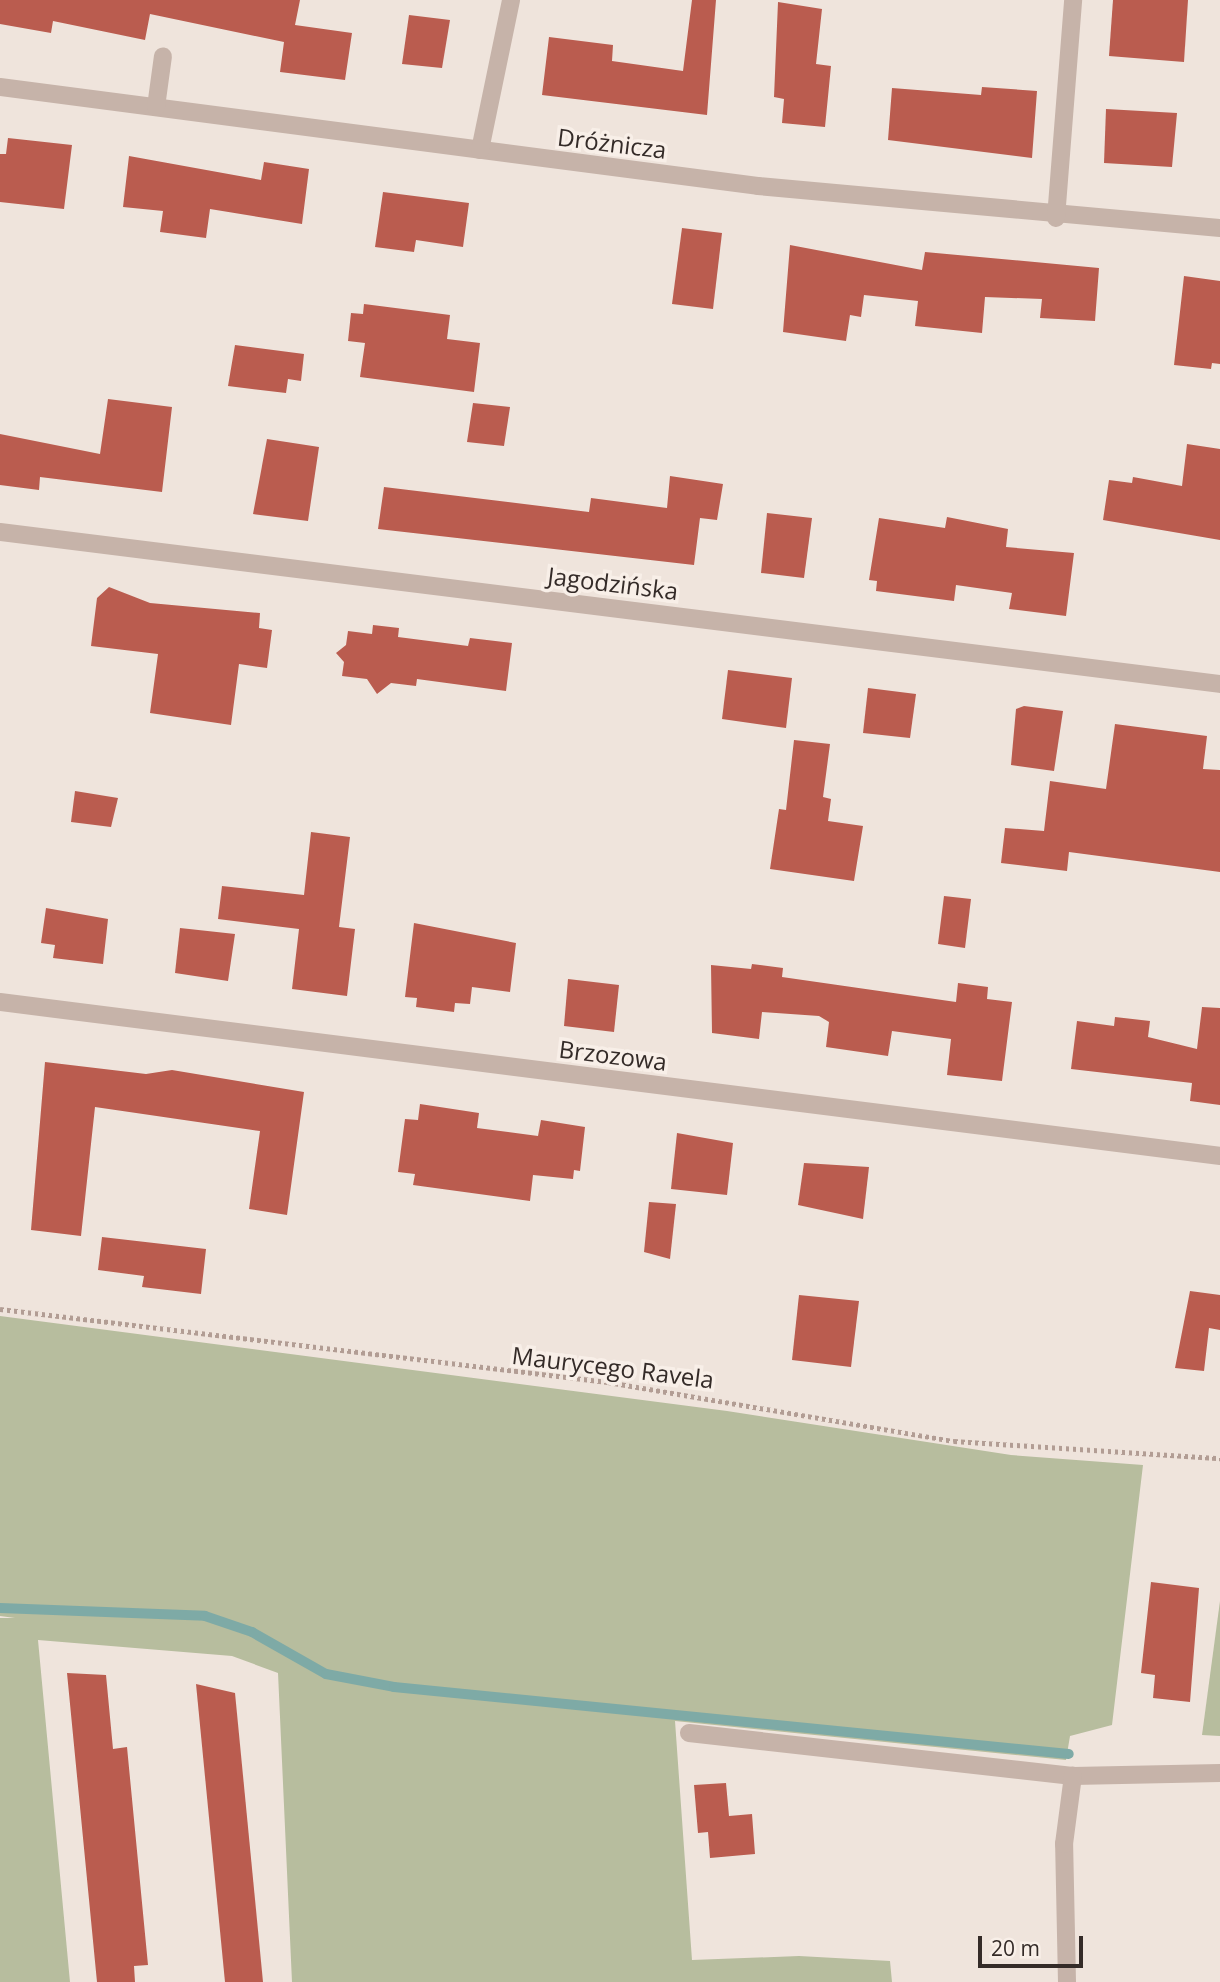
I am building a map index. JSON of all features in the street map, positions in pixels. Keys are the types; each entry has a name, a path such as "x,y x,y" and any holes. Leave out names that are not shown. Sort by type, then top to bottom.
{"street":[{"path":"480,150 511,0"},
{"path":"1056,218 1073,0"},
{"path":"156,107 163,56"},
{"name":"Dróżnicza","path":"0,87 480,150 1056,218 1220,228"},
{"name":"Jagodzińska","path":"0,532 1220,684"},
{"name":"Brzozowa","path":"0,1002 1220,1156"},
{"path":"689,1733 1073,1776 1220,1773"},
{"path":"1067,1982 1064,1844 1073,1776"}],"path":[{"name":"Maurycego Ravela","path":"0,1309 608,1382 954,1441 1220,1458"}],"green space":[{"path":"0,1316 727,1411 1011,1455 1143,1465 1112,1725 1070,1736 1066,1760 675,1721 692,1960 799,1956 890,1961 892,1982 292,1982 278,1673 232,1656 38,1640 70,1982 0,1982 0,1618 15,1618 0,1616"},
{"path":"1220,1601 1220,1736 1202,1735"}],"building":[{"path":"0,0 300,0 295,25 352,33 345,80 280,72 284,42 150,14 145,40 53,21 51,33 0,24"},
{"path":"692,0 716,0 707,115 542,95 549,37 613,45 612,61 683,71"},
{"path":"1113,0 1188,0 1184,62 1109,56"},
{"path":"778,2 822,9 816,64 831,66 825,127 782,123 784,99 774,97"},
{"path":"409,15 450,20 442,68 402,64"},
{"path":"982,87 1037,91 1032,158 888,140 892,88 981,95"},
{"path":"1106,109 1177,113 1172,167 1104,163"},
{"path":"8,138 72,145 64,209 0,202 0,154 6,154"},
{"path":"129,156 261,180 264,162 309,169 302,224 210,209 206,238 160,232 163,211 123,207"},
{"path":"383,192 469,203 463,247 416,240 414,252 375,247"},
{"path":"682,228 722,233 713,309 672,304"},
{"path":"790,245 922,270 925,252 1099,268 1095,321 1040,318 1042,299 985,297 982,333 915,326 918,301 864,295 861,317 850,315 846,341 783,332"},
{"path":"1184,276 1220,281 1220,364 1212,363 1211,369 1174,365"},
{"path":"364,304 450,315 447,339 480,343 474,392 360,377 365,343 348,341 351,313 363,314"},
{"path":"235,345 304,354 301,381 288,379 286,393 228,386"},
{"path":"108,399 172,407 162,492 40,477 39,490 0,485 0,434 100,454"},
{"path":"473,403 510,407 504,446 467,442"},
{"path":"267,439 319,447 308,521 253,514"},
{"path":"1187,444 1220,449 1220,540 1103,520 1109,480 1132,483 1133,477 1182,486"},
{"path":"670,476 723,484 717,520 700,518 694,565 378,529 384,487 589,512 591,498 667,508"},
{"path":"767,513 812,518 804,578 761,573"},
{"path":"947,517 1008,529 1006,547 1074,553 1066,616 1009,609 1012,593 956,585 954,601 876,591 877,581 869,580 879,518 945,528"},
{"path":"109,587 150,603 260,613 259,628 272,630 267,668 239,664 231,725 150,713 158,654 91,646 97,598"},
{"path":"373,625 399,628 398,637 468,646 470,638 512,643 506,691 417,679 416,686 391,683 377,694 367,679 342,676 344,662 336,653 346,645 348,631 372,634"},
{"path":"728,670 792,678 786,728 722,719"},
{"path":"868,688 916,694 910,738 863,733"},
{"path":"1024,706 1063,711 1054,771 1011,765 1016,709"},
{"path":"1115,724 1207,736 1203,769 1220,770 1220,872 1069,852 1067,871 1001,863 1005,828 1044,831 1050,781 1106,789"},
{"path":"794,740 830,744 823,797 831,799 828,821 863,826 854,881 770,869 779,809 786,810"},
{"path":"75,791 118,798 111,827 71,822"},
{"path":"311,832 350,837 339,927 355,929 347,996 292,989 299,929 218,919 222,886 304,895"},
{"path":"944,896 971,899 965,948 938,944"},
{"path":"46,908 108,919 103,964 53,958 55,945 41,943"},
{"path":"414,923 516,943 510,992 472,987 470,1004 455,1003 454,1012 416,1007 417,998 405,997"},
{"path":"180,928 235,934 228,981 175,973"},
{"path":"752,964 783,968 782,977 956,1002 958,983 988,987 987,999 1012,1002 1002,1081 947,1075 951,1039 892,1031 888,1056 826,1047 829,1022 819,1016 762,1012 759,1039 712,1033 711,965 751,969"},
{"path":"568,979 619,985 614,1032 564,1026"},
{"path":"1202,1007 1220,1008 1220,1105 1190,1101 1192,1083 1071,1069 1077,1021 1114,1026 1115,1017 1150,1021 1148,1037 1197,1049"},
{"path":"45,1062 146,1074 172,1070 304,1092 287,1215 249,1209 260,1131 95,1107 81,1236 31,1230"},
{"path":"420,1104 479,1113 477,1128 538,1136 541,1120 585,1127 580,1171 574,1170 573,1179 533,1175 530,1201 413,1185 415,1174 398,1172 405,1119 418,1120"},
{"path":"677,1133 733,1143 727,1195 671,1189"},
{"path":"804,1163 869,1167 863,1219 798,1205"},
{"path":"649,1202 676,1204 670,1259 644,1252"},
{"path":"102,1237 206,1249 201,1294 142,1287 144,1276 98,1270"},
{"path":"1190,1291 1220,1295 1220,1330 1209,1328 1204,1371 1175,1368"},
{"path":"799,1295 859,1301 851,1367 792,1360"},
{"path":"1151,1582 1199,1588 1190,1702 1153,1698 1155,1675 1141,1673"},
{"path":"67,1673 106,1675 113,1749 127,1747 148,1965 134,1966 135,1982 97,1982"},
{"path":"196,1684 235,1693 263,1982 225,1982"},
{"path":"726,1783 729,1816 752,1814 755,1854 710,1858 708,1832 698,1833 694,1785"}],"waterway":[{"path":"0,1608 205,1616 252,1632 326,1674 394,1687 1069,1754"}]}
